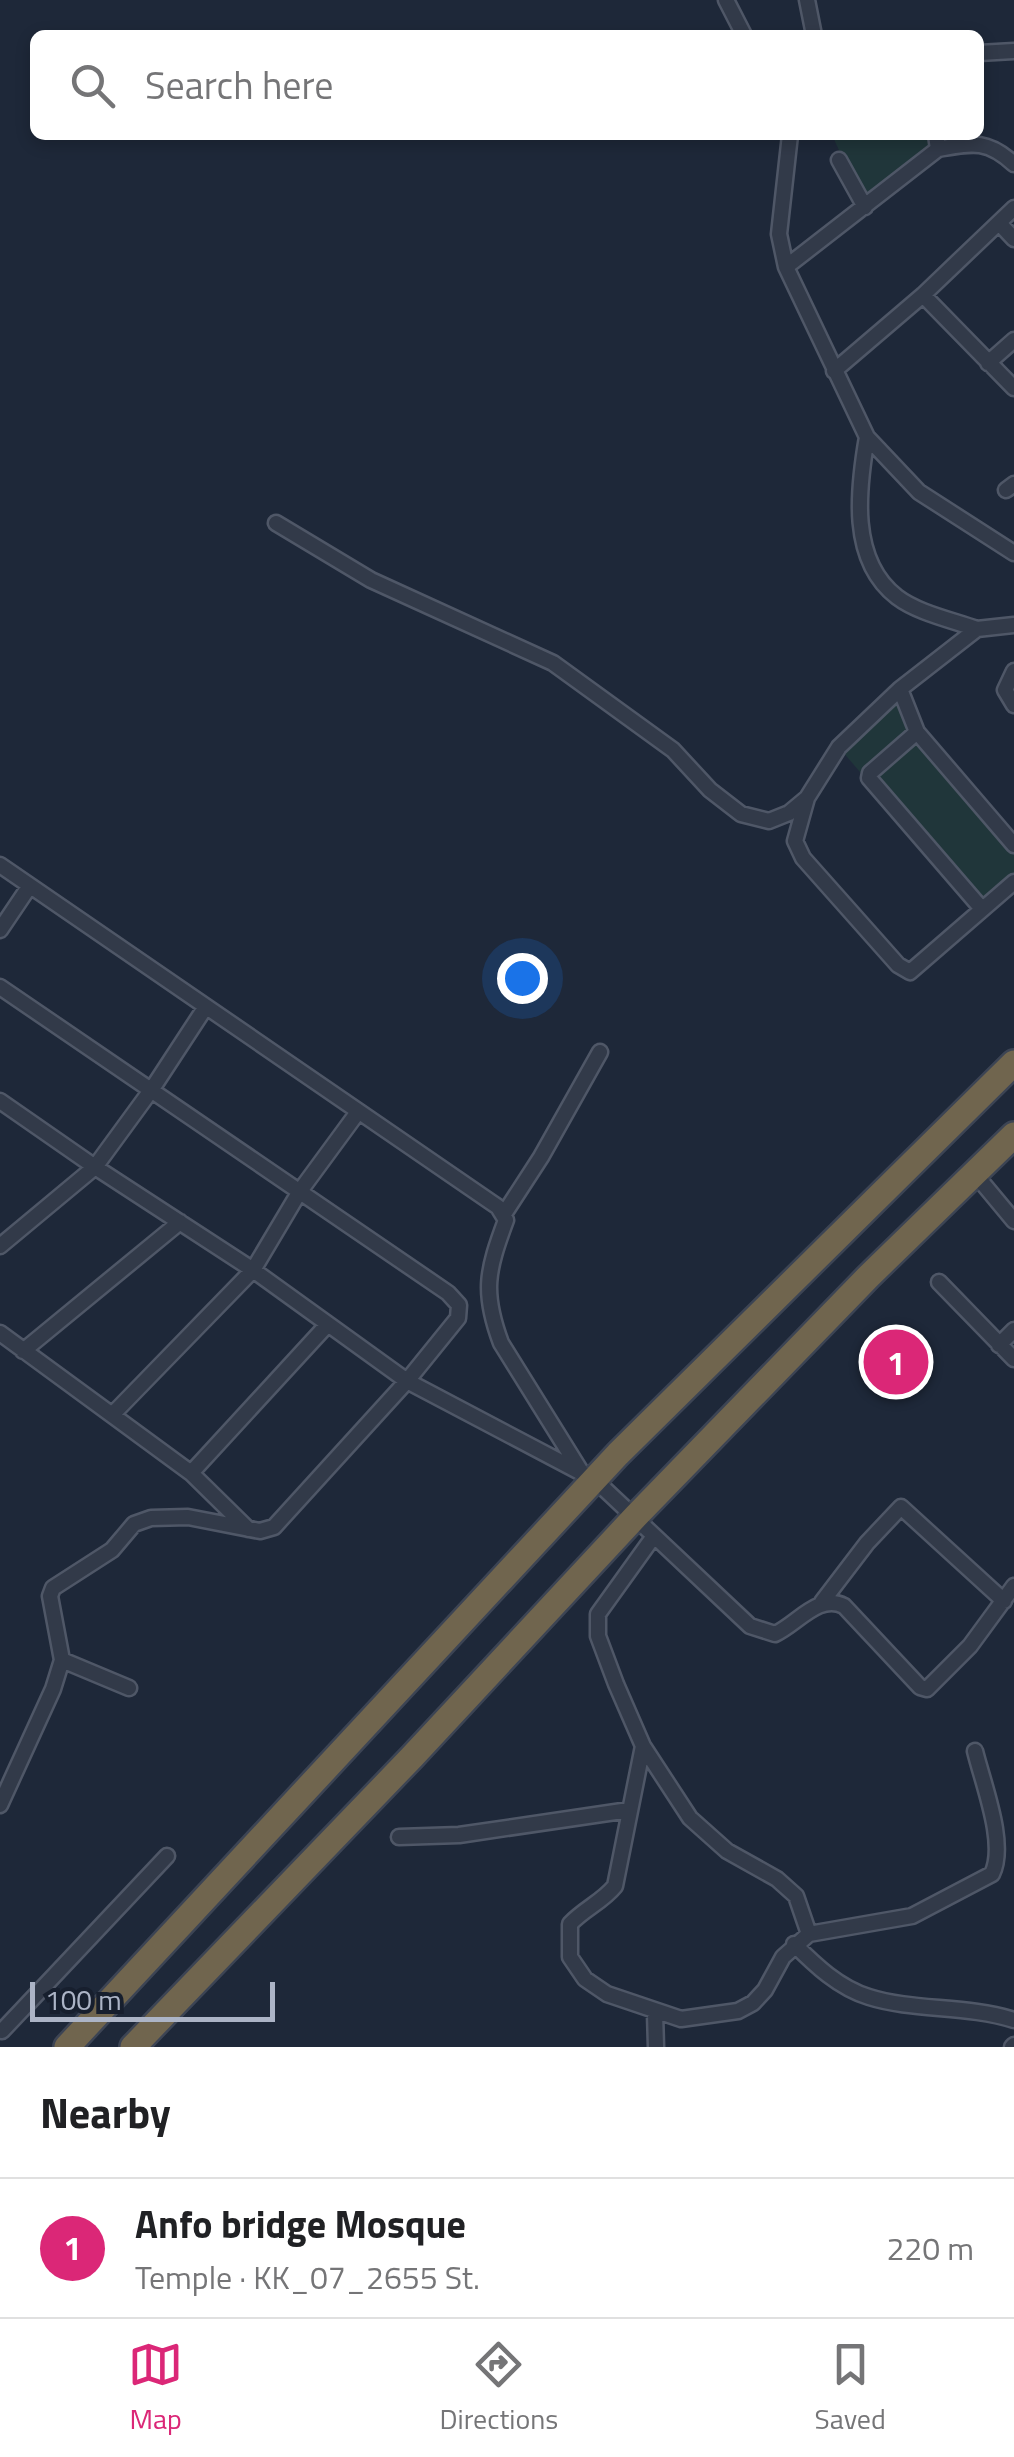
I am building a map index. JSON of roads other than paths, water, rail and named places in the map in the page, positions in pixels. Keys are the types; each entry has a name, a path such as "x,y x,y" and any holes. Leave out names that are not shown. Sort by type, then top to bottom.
{"highway":[{"path":"67,2047 588,1475 1014,1063"},
{"path":"133,2047 412,1757 636,1516 1014,1135"}],"street":[{"path":"726,0 741,30"},
{"path":"807,0 813,30"},
{"path":"984,53 1014,51"},
{"path":"789,140 779,234 786,267 868,437 919,492 1014,554"},
{"path":"786,267 865,208 937,142 983,144 998,149 1014,164"},
{"path":"839,160 865,208"},
{"path":"834,371 923,295 1014,208"},
{"path":"999,223 1014,239"},
{"path":"923,295 1014,388"},
{"path":"988,363 1014,340"},
{"path":"868,437 858,487 861,532 883,584 900,600 977,629 1014,625"},
{"path":"276,522 371,580 553,663 673,750 710,790 741,814 769,821 789,814 807,798"},
{"path":"977,629 900,689 839,747 807,798 795,840 804,858 898,965 910,972 1014,882"},
{"path":"1014,671 1005,690 1014,706"},
{"path":"900,689 917,732 1014,845"},
{"path":"917,732 869,778 982,909"},
{"path":"0,866 498,1207 506,1220 486,1287 492,1320 501,1343 588,1475"},
{"path":"0,930 29,887"},
{"path":"0,987 459,1304 458,1318 408,1381 274,1527 260,1531 188,1517 151,1518 134,1524 112,1550 53,1588 50,1596 62,1660 53,1689 0,1805"},
{"path":"0,1246 94,1167 206,1008"},
{"path":"504,1214 541,1158 600,1052"},
{"path":"0,1101 253,1270 408,1381 588,1475 750,1626 775,1634 793,1626 822,1602 867,1543 901,1507 1004,1601"},
{"path":"112,1415 253,1270 300,1191 358,1112"},
{"path":"974,1174 1014,1221"},
{"path":"24,1351 180,1222"},
{"path":"938,1282 1014,1360"},
{"path":"191,1473 328,1324"},
{"path":"999,1345 1014,1330"},
{"path":"0,1332 191,1473 249,1529"},
{"path":"654,1536 598,1614 596,1623 616,1684 643,1746 690,1818 727,1851 778,1878 796,1896 809,1934"},
{"path":"822,1602 836,1601 844,1606 926,1689 970,1646 1014,1586"},
{"path":"62,1660 129,1688"},
{"path":"643,1746 615,1886 606,1898 580,1912 570,1924 570,1957 585,1978 607,1994 681,2019 738,2012 753,2003 765,1990 783,1956 809,1934 912,1916 992,1874 998,1862 992,1814 974,1752"},
{"path":"399,1837 460,1835 629,1810"},
{"path":"4,2035 167,1856"},
{"path":"794,1944 824,1973 868,1997 992,2013 1014,2020"},
{"path":"656,2013 656,2047"}],"place":[{"name":"Anfo bridge Mosque","path":"896,1362"}]}
